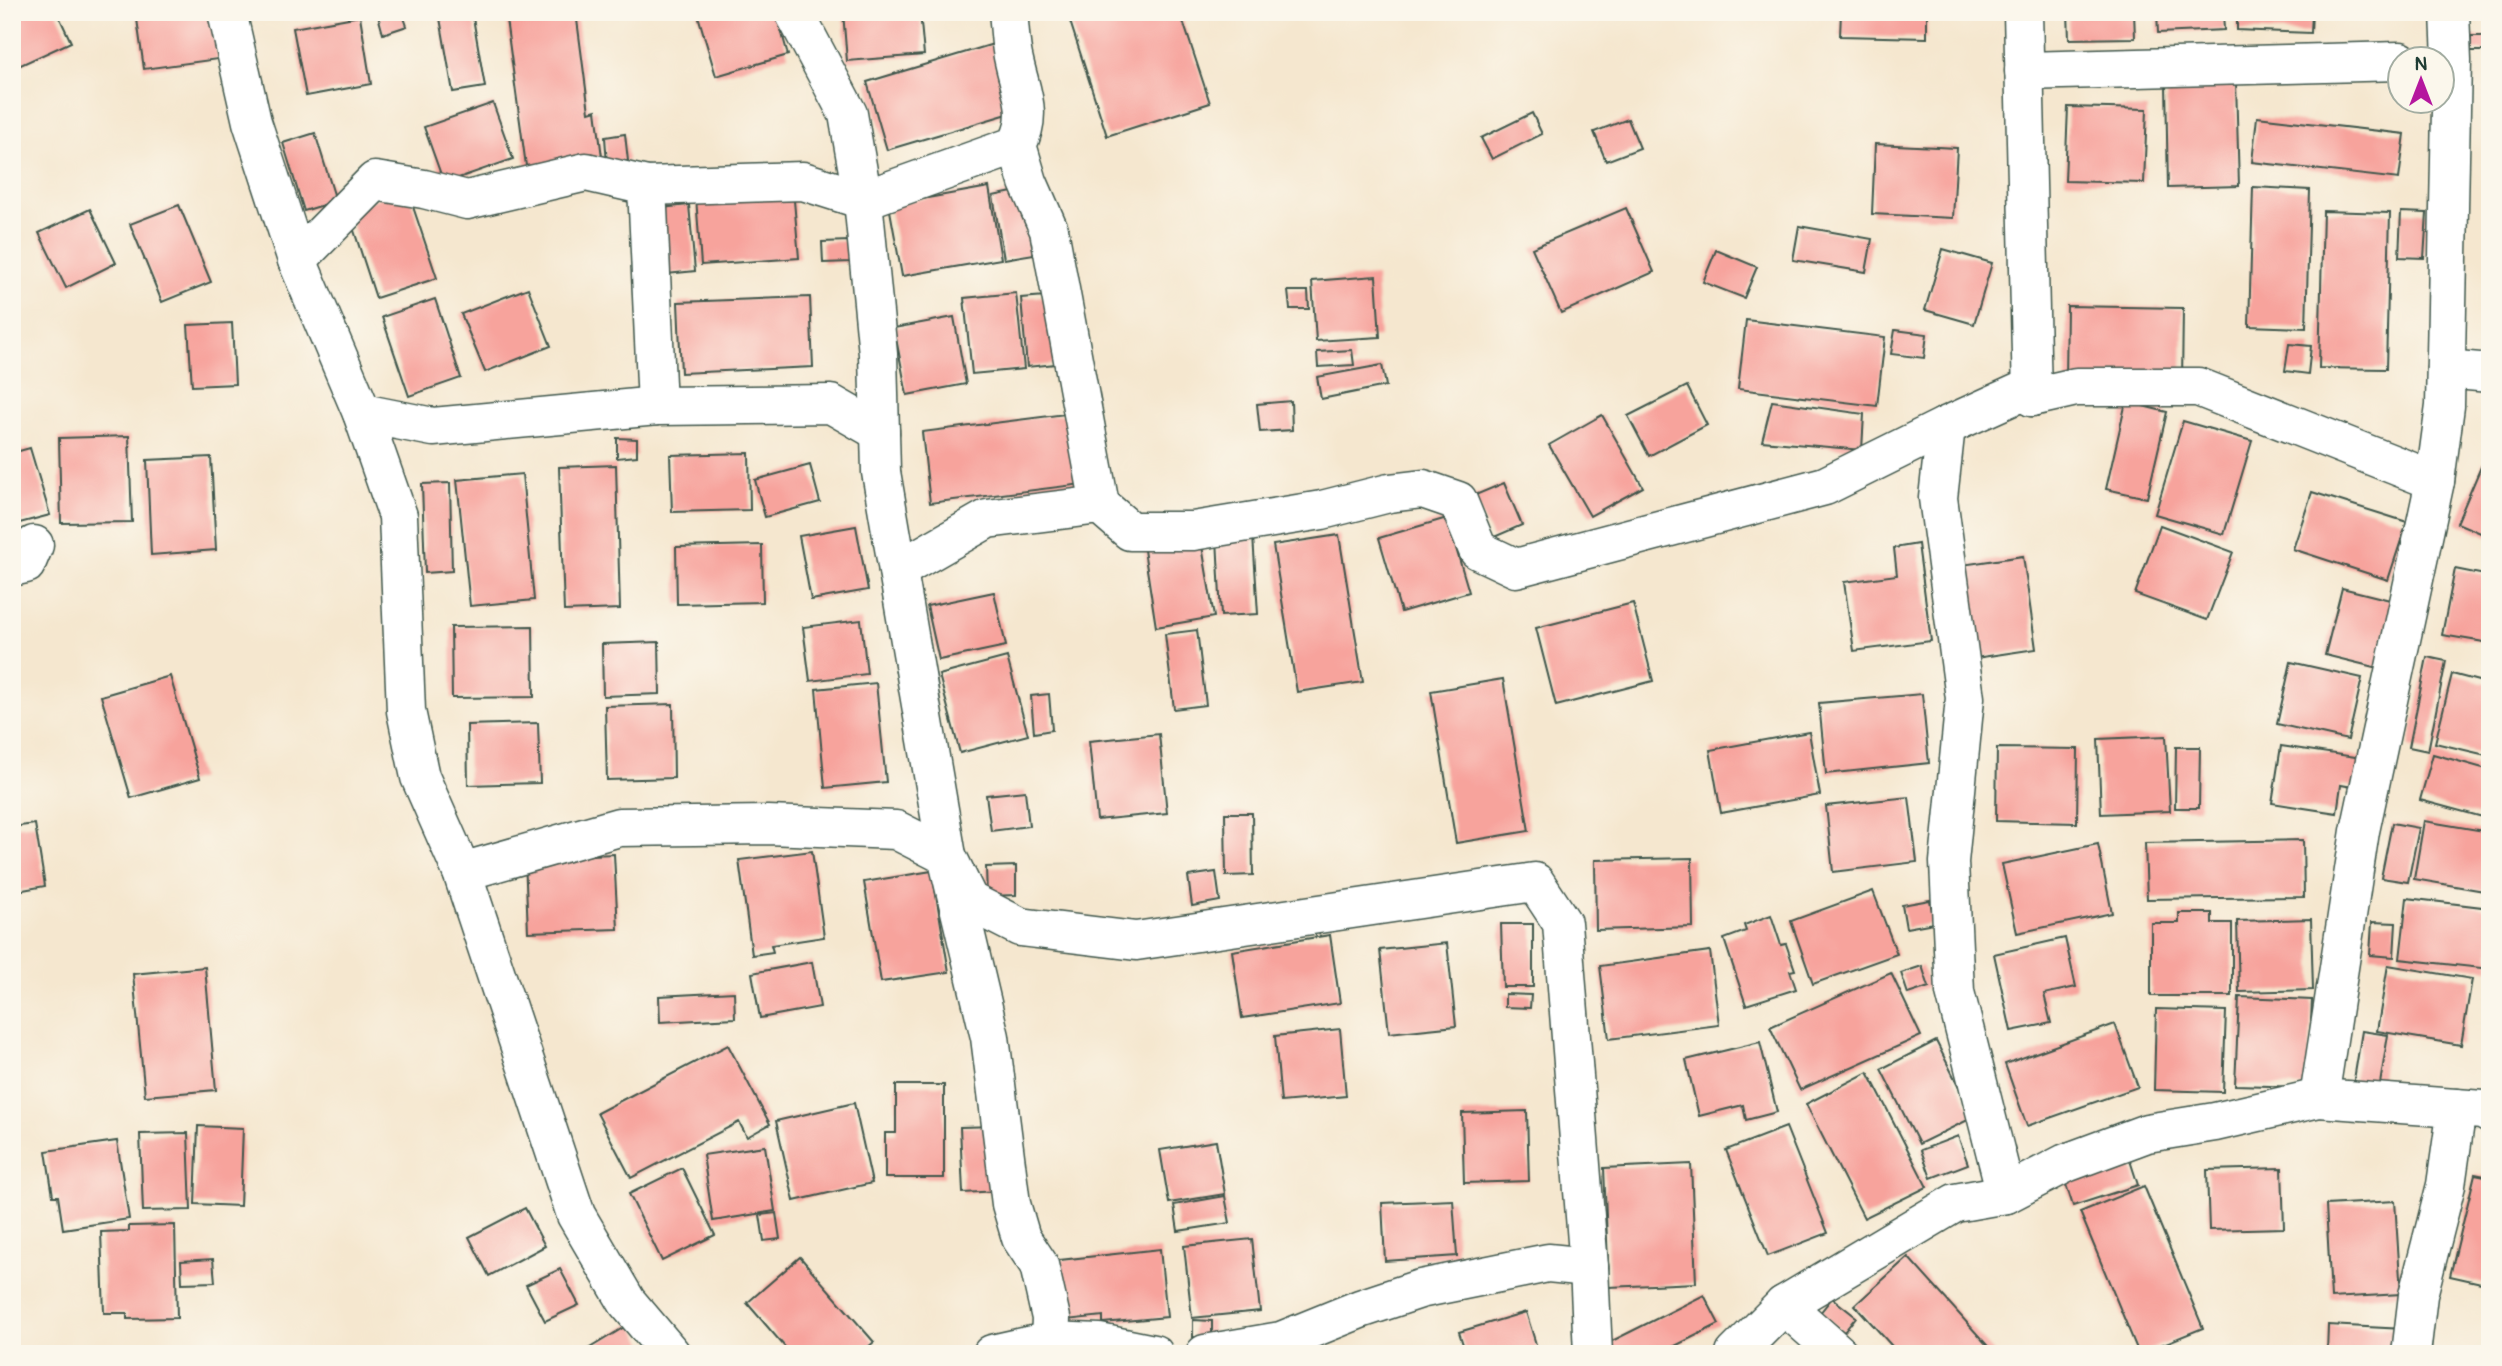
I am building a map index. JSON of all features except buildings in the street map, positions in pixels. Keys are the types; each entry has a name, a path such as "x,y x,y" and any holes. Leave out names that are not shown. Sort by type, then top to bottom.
{"street":[{"path":"227,12 252,122 298,260 362,413 398,516 406,711 420,777 462,872 576,1215 627,1302 671,1354"},
{"path":"794,12 849,114 863,200 878,368 881,472 947,856 990,1037 1011,1204 1021,1238 1039,1265 1051,1318 1050,1341"},
{"path":"1008,12 1013,60 1025,107 1025,129 1017,145 1028,182 1049,230 1100,505 1130,531 1193,531 1322,510 1389,493 1423,489 1458,501 1478,550 1516,568 1825,486 2023,391 2032,397 2076,387 2199,387 2435,481"},
{"path":"2023,12 2032,397"},
{"path":"2448,46 2450,12"},
{"path":"2024,71 2386,61"},
{"path":"2319,1098 2360,831 2435,481 2445,406 2447,116"},
{"path":"298,260 375,181 467,200 586,172 647,186 803,181 863,200 1017,145"},
{"path":"647,186 657,406"},
{"path":"831,404 878,368"},
{"path":"2446,369 2490,373"},
{"path":"362,413 433,427 657,406 831,404 880,432"},
{"path":"1946,426 1938,498 1965,698 1948,862 1955,992 2006,1194"},
{"path":"898,570 987,519 1100,505"},
{"path":"462,872 619,827 768,825 896,830 947,856 969,901 1020,927 1136,941 1535,882 1562,923 1589,1267 1593,1354"},
{"path":"1735,1354 1784,1305 1955,1203 2006,1194 2066,1163 2147,1133 2215,1122 2319,1098 2473,1111 2446,1185 2418,1295 2412,1354"},
{"path":"1205,1354 1281,1340 1420,1289 1548,1263 1589,1267"},
{"path":"1784,1305 1839,1354"},
{"path":"992,1354 1050,1341 1100,1343 1154,1354"}]}
